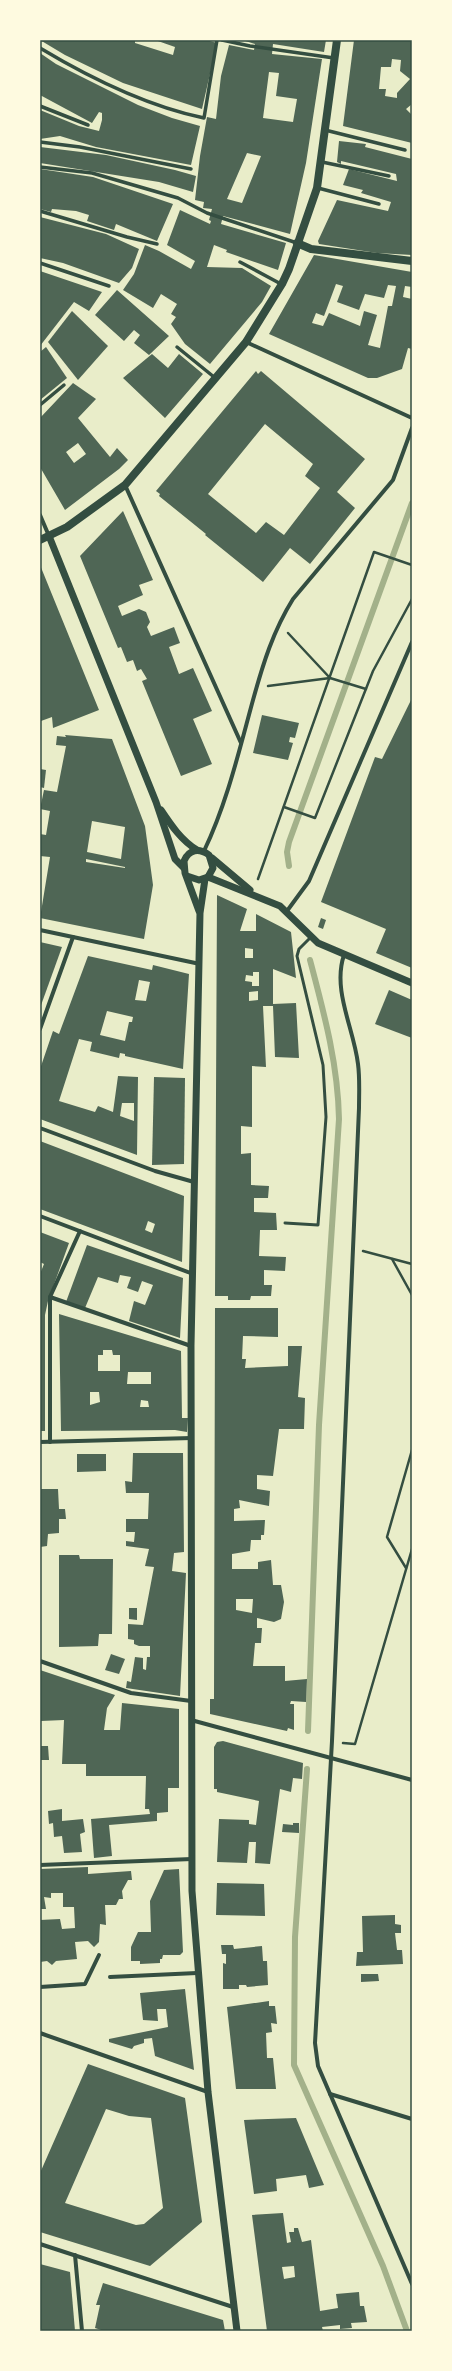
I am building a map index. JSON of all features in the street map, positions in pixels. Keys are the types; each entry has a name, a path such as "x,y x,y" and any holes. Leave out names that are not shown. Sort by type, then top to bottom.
{"main road":[{"path":"40,540 67,527 124,485 214,377 246,342 282,284 289,269 317,188 337,40"},
{"path":"298,243 311,249 412,261"}],"street":[{"path":"40,48 76,68 155,105 204,118 217,40"},
{"path":"222,40 250,46 335,58"},
{"path":"40,106 88,125"},
{"path":"325,130 405,150"},
{"path":"40,142 80,147 191,169"},
{"path":"320,162 389,176"},
{"path":"40,167 92,173 178,198 206,213 298,243"},
{"path":"317,188 379,204"},
{"path":"40,211 127,237 157,244"},
{"path":"240,262 282,284"},
{"path":"40,263 109,286"},
{"path":"246,342 412,418"},
{"path":"177,347 214,377"},
{"path":"40,405 64,384"},
{"path":"184,868 186,856 200,850 218,822 267,653 279,623 293,599 393,480 412,428"},
{"path":"124,485 241,743"},
{"path":"40,515 156,802 175,859 184,868 200,913"},
{"path":"287,911 309,881 412,642"},
{"path":"156,802 178,833 188,844 212,858 253,893"},
{"path":"212,858 213,868 206,878 200,913 194,1182 191,1346 192,1438 190,1701 192,1859 197,1973 208,2092 237,2331"},
{"path":"187,876 194,880 206,878 253,893 287,911 318,943 412,983"},
{"path":"40,930 200,964"},
{"path":"40,1029 73,937"},
{"path":"344,955 340,968 340,984 358,1065 359,1108 332,1757 315,2043 318,2066 412,2284"},
{"path":"40,1128 155,1171 194,1182"},
{"path":"40,1216 193,1274"},
{"path":"50,1442 50,1297 80,1231"},
{"path":"50,1297 191,1346"},
{"path":"40,1442 192,1438"},
{"path":"40,1661 131,1693 190,1701"},
{"path":"191,1720 332,1757 412,1780"},
{"path":"40,1865 192,1859"},
{"path":"40,1987 86,1984 98,1955"},
{"path":"110,1978 197,1973"},
{"path":"40,2033 208,2092"},
{"path":"330,2094 412,2119"},
{"path":"40,2244 233,2307"},
{"path":"75,2256 82,2331"}],"lane":[{"path":"285,1224 318,1225 326,1117 323,1065 297,956 299,948 311,937"}],"path":[{"path":"253,893 374,552 412,565"},
{"path":"284,807 315,818 373,670 412,599"},
{"path":"279,623 330,678"},
{"path":"257,687 330,678 366,689"},
{"path":"353,1248 412,1264"},
{"path":"392,1258 412,1296"},
{"path":"406,1568 387,1537 412,1450"},
{"path":"332,1741 355,1744 412,1549"}],"building":[{"path":"40,40 135,40 135,43 173,55 175,47 155,40 206,40 217,43 202,109 123,83 65,55"},
{"path":"242,40 326,40 324,52 273,44 272,54 322,59 306,163 290,234 223,216 221,224 286,243 278,270 226,252 227,250 214,245 207,267 242,268 271,286 262,302 210,364 185,344 171,324 176,317 171,314 177,304 161,294 153,308 123,290 134,274 145,245 191,269 195,261 167,245 180,210 210,224 211,221 209,220 212,209 203,208 204,202 195,200 200,156 207,117 216,119 221,76 229,45 254,50 255,44","holes":["269,72 279,73 276,96 297,99 293,122 263,118","247,153 261,156 242,203 227,199"]},
{"path":"354,40 412,40 412,104 406,109 411,114 412,112 412,143 343,126","holes":["392,59 401,60 400,71 410,79 397,93 397,98 385,96 386,89 379,89 381,67 391,67"]},
{"path":"40,53 56,64 138,105 172,118 200,126 191,165 96,147 60,136 40,139 40,110 79,126 99,131 102,113 99,112 92,123 40,95"},
{"path":"339,141 366,144 365,147 412,159 412,255 377,253 319,244 318,241 337,200 388,211 391,202 361,193 363,190 343,185 349,169 397,181 396,174 341,161 341,164 337,162"},
{"path":"40,147 106,155 196,176 193,192 159,182 40,163"},
{"path":"40,169 93,177 173,204 157,241 116,224 114,230 87,221 89,215 76,211 52,209 51,212 40,209"},
{"path":"40,217 106,234 139,249 132,268 119,283 63,263 40,258"},
{"path":"314,255 412,272 412,287 405,286 403,297 412,299 412,349 408,348 402,369 377,378 368,378 269,334","holes":["336,284 343,286 337,302 359,310 365,294 384,298 388,285 396,286 392,306 388,306 380,348 368,345 377,315 364,311 360,326 329,313 323,326 312,323 316,313 324,316"]},
{"path":"40,271 102,292 89,311 74,302 40,346"},
{"path":"117,290 169,336 149,355 134,343 140,335 134,330 124,341 95,315"},
{"path":"72,311 108,346 78,380 48,342"},
{"path":"46,347 67,378 40,400 40,352"},
{"path":"152,354 168,368 179,354 203,374 165,418 123,378"},
{"path":"256,371 258,374 261,371 365,459 337,492 355,508 310,564 290,548 263,582 159,496 160,494 156,491","holes":["265,424 313,464 305,476 320,488 284,535 266,522 256,533 208,494"]},
{"path":"73,383 96,399 78,418 110,457 117,448 128,460 119,469 65,510 40,467 40,418","holes":["78,443 86,454 74,463 66,452"]},
{"path":"123,511 153,580 139,585 143,595 118,606 122,616 139,609 146,612 150,622 147,627 151,636 174,627 180,643 169,647 179,674 193,668 212,711 193,719 212,764 181,776 142,681 147,679 141,669 137,671 133,660 127,662 121,647 118,648 80,556"},
{"path":"40,565 99,710 53,728 52,717 41,721 40,718"},
{"path":"412,698 412,968 376,953 386,929 321,902 375,757 382,759"},
{"path":"262,715 299,723 295,738 290,737 289,742 293,743 288,760 253,753"},
{"path":"65,735 112,739 145,826 153,885 144,939 40,918 50,857 40,856 40,834 46,835 50,811 40,809 44,790 57,792 66,746 56,745 57,736 66,737","holes":["92,821 125,827 121,859 87,852","86,859 125,867 125,868 86,862"]},
{"path":"40,769 46,770 44,788 40,787"},
{"path":"217,895 247,909 240,931 256,931 256,914 291,932 296,978 273,969 273,1004 296,1003 299,1058 275,1057 273,1006 263,1006 266,1067 252,1066 252,1127 241,1126 241,1154 251,1153 251,1185 269,1186 268,1198 254,1198 254,1212 276,1213 277,1230 260,1230 259,1256 286,1257 285,1271 264,1270 264,1285 272,1285 271,1296 251,1296 250,1300 228,1300 228,1296 215,1296","holes":["245,948 253,949 253,958 245,958","253,972 259,972 259,986 252,986 252,982 245,981 246,975 253,976","258,991 258,1000 249,1001 249,992"]},
{"path":"321,918 326,920 323,929 318,927"},
{"path":"40,942 62,947 40,1008"},
{"path":"88,956 152,970 153,965 189,974 183,1069 125,1056 125,1054 120,1053 119,1058 90,1051 92,1042 79,1039 59,1101 95,1112 98,1106 113,1112 118,1076 138,1077 137,1155 40,1119 40,1069 53,1031 59,1034","holes":["139,980 150,982 146,1001 135,1000","107,1011 133,1017 132,1022 129,1022 125,1041 100,1035","122,1103 134,1103 134,1121 120,1116"]},
{"path":"389,990 412,1000 412,1038 375,1024"},
{"path":"154,1077 185,1078 184,1164 152,1165"},
{"path":"40,1141 184,1196 182,1262 40,1209","holes":["148,1221 155,1224 152,1233 145,1230"]},
{"path":"40,1232 69,1243 48,1301 45,1315 45,1431 40,1431 40,1274 44,1264 40,1262"},
{"path":"87,1245 183,1278 180,1338 129,1321 134,1301 145,1305 153,1285 142,1281 138,1292 127,1288 131,1277 120,1275 118,1283 98,1277 85,1308 66,1302"},
{"path":"215,1308 278,1308 278,1337 243,1336 242,1359 246,1359 245,1368 288,1366 288,1346 302,1346 298,1397 305,1398 304,1429 279,1429 273,1476 257,1475 257,1489 270,1491 269,1506 239,1500 240,1508 234,1509 234,1521 265,1520 264,1535 261,1535 261,1540 251,1540 250,1551 232,1554 232,1569 258,1569 258,1562 271,1560 273,1585 281,1585 284,1602 281,1619 274,1622 257,1618 257,1628 262,1628 261,1643 255,1643 253,1666 285,1666 285,1681 307,1679 306,1702 291,1701 290,1704 294,1704 294,1730 288,1728 287,1731 210,1714 210,1699 214,1699","holes":["236,1599 253,1599 252,1613 236,1610"]},
{"path":"59,1314 181,1351 182,1418 188,1418 187,1432 175,1430 61,1431","holes":["103,1350 112,1350 113,1355 120,1355 120,1371 98,1371 98,1355 103,1355","128,1372 151,1372 151,1384 127,1384","90,1392 99,1392 100,1402 90,1405","141,1400 148,1401 149,1407 140,1407"]},
{"path":"133,1453 183,1453 184,1552 174,1553 172,1571 186,1573 180,1696 126,1688 127,1681 131,1682 135,1657 143,1658 143,1669 146,1670 147,1657 150,1657 150,1646 139,1646 134,1644 134,1640 128,1639 128,1624 143,1625 154,1567 145,1566 149,1549 126,1546 126,1541 134,1542 135,1532 126,1532 126,1519 148,1519 149,1493 126,1493 125,1481 132,1482"},
{"path":"77,1454 106,1454 106,1471 77,1472"},
{"path":"40,1489 58,1489 59,1509 65,1509 66,1519 59,1519 59,1533 48,1534 47,1546 40,1547"},
{"path":"59,1555 79,1555 80,1559 113,1559 112,1634 99,1634 98,1646 59,1647"},
{"path":"129,1608 137,1608 137,1620 129,1619"},
{"path":"111,1654 125,1659 119,1674 105,1670"},
{"path":"40,1670 115,1695 107,1708 104,1730 120,1730 122,1703 179,1709 179,1788 168,1788 168,1812 157,1813 157,1821 109,1825 112,1856 94,1858 91,1819 150,1814 149,1809 145,1809 146,1776 86,1776 86,1764 62,1764 64,1720 41,1721"},
{"path":"223,1741 303,1763 302,1779 293,1778 291,1792 280,1789 270,1864 255,1863 256,1842 249,1842 247,1863 217,1862 219,1819 249,1820 249,1824 256,1825 259,1801 217,1792 217,1789 214,1789 214,1747 217,1742"},
{"path":"40,1746 48,1746 49,1760 40,1760"},
{"path":"62,1809 62,1821 83,1819 85,1832 80,1834 82,1852 64,1853 62,1836 54,1837 53,1823 49,1824 48,1811"},
{"path":"293,1823 299,1823 299,1833 282,1832 283,1824 293,1825"},
{"path":"88,1867 88,1874 131,1871 132,1880 128,1880 122,1891 123,1899 119,1899 116,1905 105,1905 106,1925 100,1924 99,1942 94,1947 88,1941 75,1942 77,1959 56,1961 52,1965 47,1961 40,1962 40,1920 60,1919 62,1929 75,1928 74,1907 63,1907 63,1893 51,1893 51,1898 44,1897 46,1909 40,1909 40,1869"},
{"path":"179,1869 183,1952 180,1955 163,1955 162,1959 160,1959 160,1963 140,1964 140,1961 131,1961 131,1947 138,1932 151,1932 150,1901 164,1870"},
{"path":"217,1883 264,1884 265,1916 216,1915"},
{"path":"395,1915 395,1924 401,1925 401,1933 395,1933 397,1950 402,1950 403,1964 356,1966 357,1952 363,1952 362,1916"},
{"path":"221,1945 233,1945 234,1949 262,1946 263,1961 267,1961 268,1985 247,1987 246,1985 239,1985 239,1989 223,1989 223,1963 226,1964 226,1954 222,1954"},
{"path":"361,1974 378,1974 379,1981 361,1982"},
{"path":"185,1989 194,2070 155,2056 152,2038 144,2039 144,2043 134,2046 132,2049 109,2042 109,2039 168,2027 166,2009 157,2009 158,2021 143,2020 140,1993"},
{"path":"269,2001 269,2006 275,2006 277,2024 271,2023 272,2032 266,2033 267,2058 273,2058 276,2089 236,2089 227,2007"},
{"path":"88,2064 185,2098 202,2222 150,2266 40,2232 40,2173","holes":["106,2109 129,2116 151,2118 163,2208 144,2224 136,2225 65,2203"]},
{"path":"296,2118 324,2185 309,2188 306,2175 276,2179 277,2191 254,2194 244,2120"},
{"path":"283,2213 287,2243 291,2242 289,2232 294,2232 294,2228 298,2228 302,2242 311,2240 320,2311 338,2308 336,2294 359,2292 360,2306 364,2306 367,2322 351,2323 352,2328 340,2329 340,2325 322,2327 323,2331 267,2331 252,2215","holes":["294,2266 295,2277 284,2279 282,2267"]},
{"path":"40,2264 70,2272 75,2331 40,2331"},
{"path":"103,2283 223,2320 225,2331 104,2331 95,2328 100,2305 96,2305"}],"waterway":[{"path":"289,866 287,852 289,842 412,503"},
{"path":"308,1731 319,1425 339,1119 333,1058 310,960"},
{"path":"307,1769 295,1937 294,2065 383,2266 407,2331"}]}
